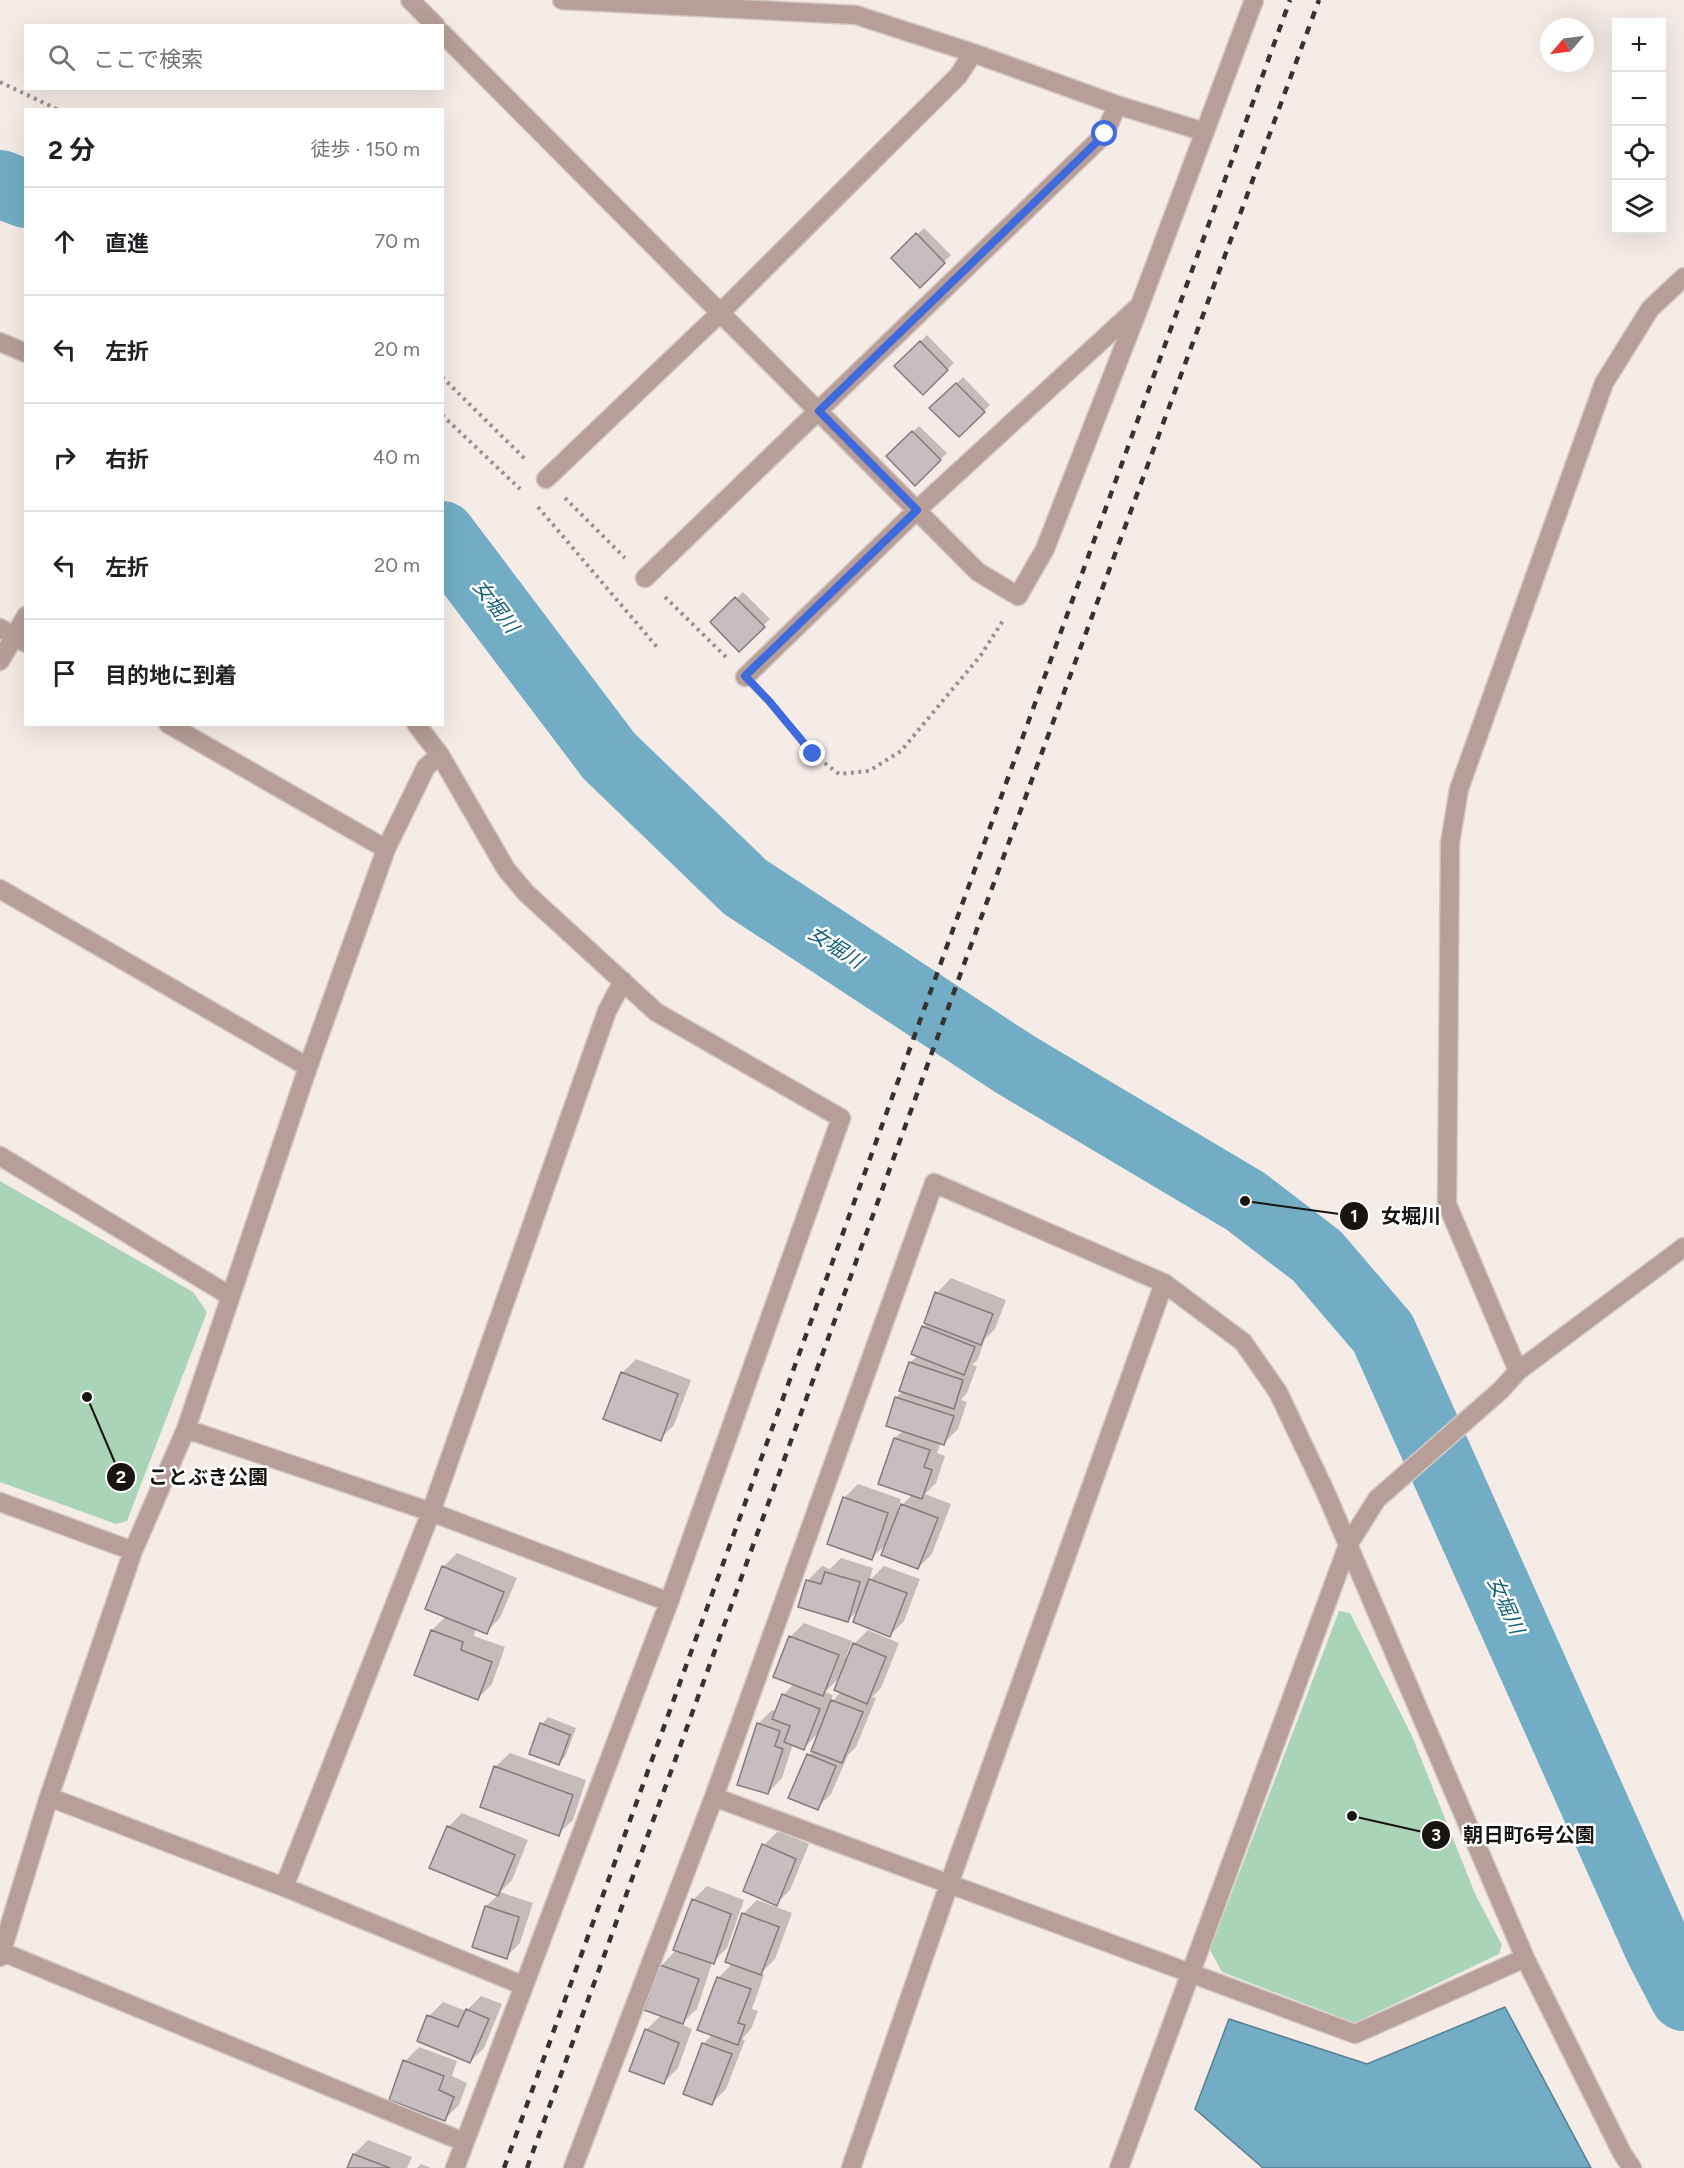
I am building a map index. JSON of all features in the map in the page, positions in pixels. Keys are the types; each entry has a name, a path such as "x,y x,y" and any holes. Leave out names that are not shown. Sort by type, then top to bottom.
{"street":[{"path":"410,0 434,24"},
{"path":"562,0 856,15 973,53 1117,105 1205,132"},
{"path":"444,35 978,572 1018,596 1045,549 1140,305 1254,0"},
{"path":"546,479 720,312 958,76 973,53"},
{"path":"645,578 1105,134 1117,105"},
{"path":"1518,1371 1447,1204 1450,843 1459,789 1604,383 1650,309 1684,277"},
{"path":"745,676 917,510 1140,305"},
{"path":"0,342 24,352"},
{"path":"0,661 24,619"},
{"path":"171,726 386,849"},
{"path":"418,726 440,755 506,869 526,893 656,1012 841,1118 669,1602 522,1985 455,2168"},
{"path":"440,755 426,768 386,849 308,1068 186,1429 133,1551 50,1797 1,1953 464,2142"},
{"path":"0,889 308,1068"},
{"path":"284,1887 431,1512 607,1011 622,981"},
{"path":"0,1156 230,1296"},
{"path":"573,2168 714,1797 934,1183 1164,1283 1243,1342 1278,1392 1348,1545 1525,1958 1622,2153 1632,2168"},
{"path":"1119,2168 1348,1545 1377,1499 1501,1390 1518,1371 1684,1247"},
{"path":"851,2168 949,1884 1164,1283"},
{"path":"186,1429 431,1512 669,1602"},
{"path":"0,1502 133,1551"},
{"path":"50,1797 284,1887 522,1985"},
{"path":"714,1797 1355,2034 1525,1958"}],"path":[{"path":"0,82 55,108"},
{"path":"444,379 745,676 813,754 839,774 869,771 901,751 981,655 1018,596"},
{"path":"444,417 527,496"},
{"path":"535,504 657,647"}],"green space":[{"path":"0,1181 193,1292 207,1312 127,1521 116,1524 0,1482"},
{"path":"1339,1611 1350,1613 1412,1736 1476,1896 1502,1945 1499,1954 1355,2023 1222,1972 1210,1950"}],"water":[{"path":"1505,2007 1591,2168 1263,2168 1195,2109 1229,2019 1367,2064"}],"building":[{"path":"916,233 945,263 920,288 891,258"},
{"path":"920,341 948,370 923,395 894,366"},
{"path":"956,383 985,412 959,437 929,408"},
{"path":"912,431 941,460 915,486 886,456"},
{"path":"735,597 765,627 739,652 710,622"},
{"path":"935,1292 993,1314 981,1345 924,1323"},
{"path":"922,1326 975,1347 964,1375 911,1354"},
{"path":"909,1362 963,1380 954,1409 899,1391"},
{"path":"621,1372 678,1394 661,1441 603,1419"},
{"path":"895,1397 954,1416 944,1445 886,1426"},
{"path":"894,1438 930,1450 924,1467 932,1470 922,1499 878,1484"},
{"path":"843,1497 888,1513 872,1560 827,1544"},
{"path":"901,1504 938,1518 918,1569 881,1555"},
{"path":"442,1566 504,1592 487,1634 425,1609"},
{"path":"825,1572 860,1582 848,1622 798,1607 806,1580 821,1584"},
{"path":"869,1579 907,1593 890,1637 853,1622"},
{"path":"431,1630 463,1642 461,1650 492,1662 478,1700 414,1675"},
{"path":"789,1636 839,1655 823,1696 773,1677"},
{"path":"853,1643 886,1657 867,1704 834,1690"},
{"path":"782,1694 820,1709 804,1750 784,1742 790,1726 772,1719"},
{"path":"831,1700 863,1712 842,1763 811,1751"},
{"path":"540,1723 570,1735 559,1765 529,1754"},
{"path":"757,1723 780,1731 775,1746 783,1749 768,1794 737,1785"},
{"path":"807,1754 836,1766 818,1810 788,1798"},
{"path":"494,1766 573,1795 559,1836 480,1807"},
{"path":"447,1826 515,1855 498,1896 429,1868"},
{"path":"762,1844 796,1859 777,1906 743,1891"},
{"path":"692,1899 731,1914 714,1964 673,1950"},
{"path":"485,1906 519,1917 507,1959 472,1947"},
{"path":"742,1913 779,1927 761,1975 725,1962"},
{"path":"660,1965 699,1979 683,2024 644,2010"},
{"path":"717,1977 751,1989 738,2023 745,2025 738,2045 697,2030"},
{"path":"466,2009 489,2019 470,2063 417,2041 427,2015 458,2027"},
{"path":"645,2029 679,2043 664,2084 629,2071"},
{"path":"702,2043 732,2054 712,2105 683,2094"},
{"path":"403,2060 444,2076 439,2090 454,2097 445,2121 389,2100"},
{"path":"353,2154 390,2168 347,2168"}],"waterway":[{"name":"女堀川","path":"0,184 24,193"},
{"name":"女堀川","path":"444,538 609,756 745,887 1016,1065 1245,1201 1317,1256 1383,1333 1659,1949 1684,1997"}],"railway":[{"path":"504,2168 1290,0"},
{"path":"527,2168 967,956 1319,0"}],"place":[{"name":"女堀川","path":"1245,1201"},
{"name":"ことぶき公園","path":"87,1397"},
{"name":"朝日町6号公園","path":"1352,1816"}],"route":[{"path":"813,754 745,676 917,510 819,411 1105,134"}]}
